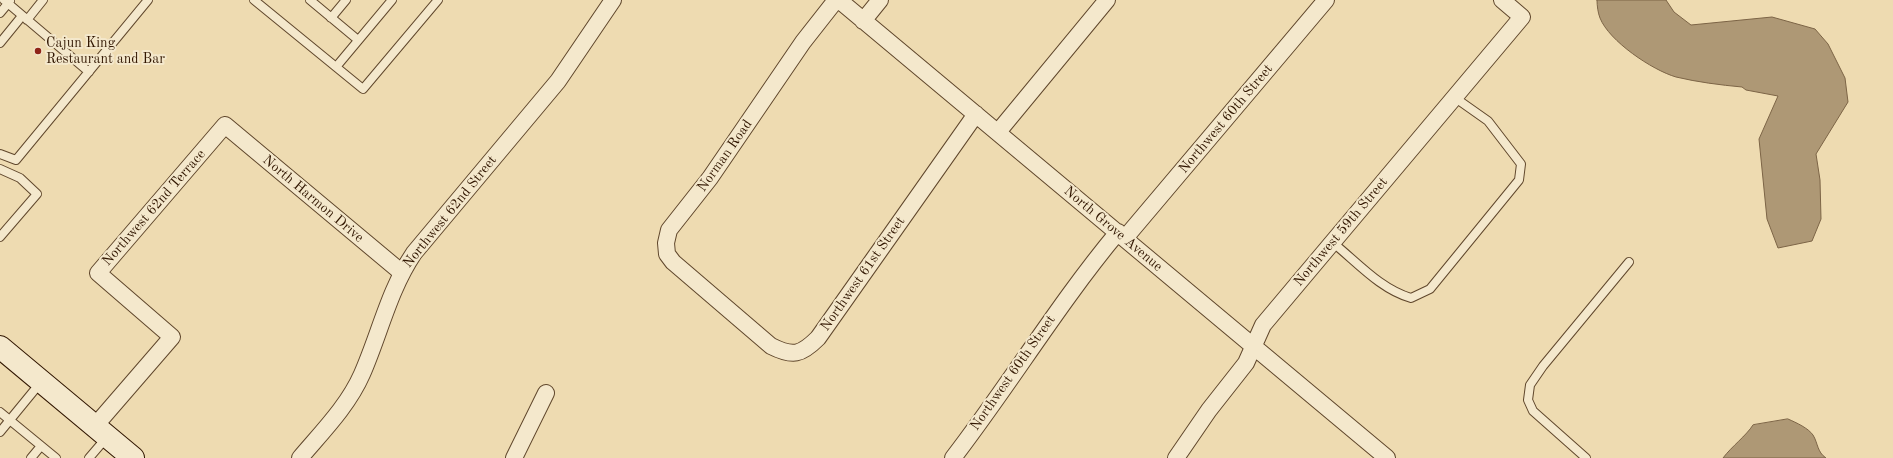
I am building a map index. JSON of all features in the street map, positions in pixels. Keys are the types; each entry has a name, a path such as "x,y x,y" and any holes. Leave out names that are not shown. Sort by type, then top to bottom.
{"main road":[{"path":"0,347 133,458"}],"street":[{"name":"Northwest 62nd Street","path":"300,458 348,398 362,375 401,272 414,253 558,81 613,0"},
{"name":"North Grove Avenue","path":"837,0 1122,235 1388,458"},
{"name":"Norman Road","path":"722,304 667,254 666,243 670,230 710,178 803,42 837,0"},
{"path":"863,20 880,0"},
{"path":"998,132 1107,0"},
{"name":"Northwest 60th Street","path":"953,458 980,424 1053,315 1326,0"},
{"name":"Northwest 59th Street","path":"1176,458 1209,410 1246,363 1263,325 1522,17 1502,0"},
{"name":"Northwest 61st Street","path":"722,304 771,346 784,353 798,353 808,347 818,338 976,114"},
{"name":"North Harmon Drive","path":"225,125 401,272"},
{"name":"Northwest 62nd Terrace","path":"101,431 172,337 98,273 225,125"},
{"path":"514,458 546,393"}],"lane":[{"path":"0,43 43,0"},
{"path":"0,154 16,160 148,0"},
{"path":"254,0 363,89 438,0"},
{"path":"310,0 358,40"},
{"path":"331,18 346,0"},
{"path":"336,67 392,0"},
{"path":"0,13 8,1 25,18 89,72"},
{"path":"1332,242 1382,284 1396,293 1411,298 1430,289 1454,261 1518,180 1521,164 1488,121 1454,97"},
{"path":"0,169 20,178 37,194 0,237"},
{"path":"1586,458 1533,411 1528,400 1530,385 1543,366 1628,262"},
{"path":"0,432 42,382"},
{"path":"0,412 56,458"},
{"path":"89,458 101,431"},
{"path":"31,458 41,446"}],"shaded area":[{"path":"1597,0 1666,0 1674,12 1691,25 1772,17 1815,29 1828,44 1845,78 1848,102 1816,154 1820,180 1821,219 1812,241 1778,248 1767,219 1759,139 1778,96 1746,90 1742,87 1676,77 1655,68 1632,54 1612,36 1600,18"},
{"path":"1788,419 1811,432 1821,453 1826,458 1723,458 1753,425"}],"place":[{"name":"Cajun King Restaurant and Bar","path":"38,51"}]}
